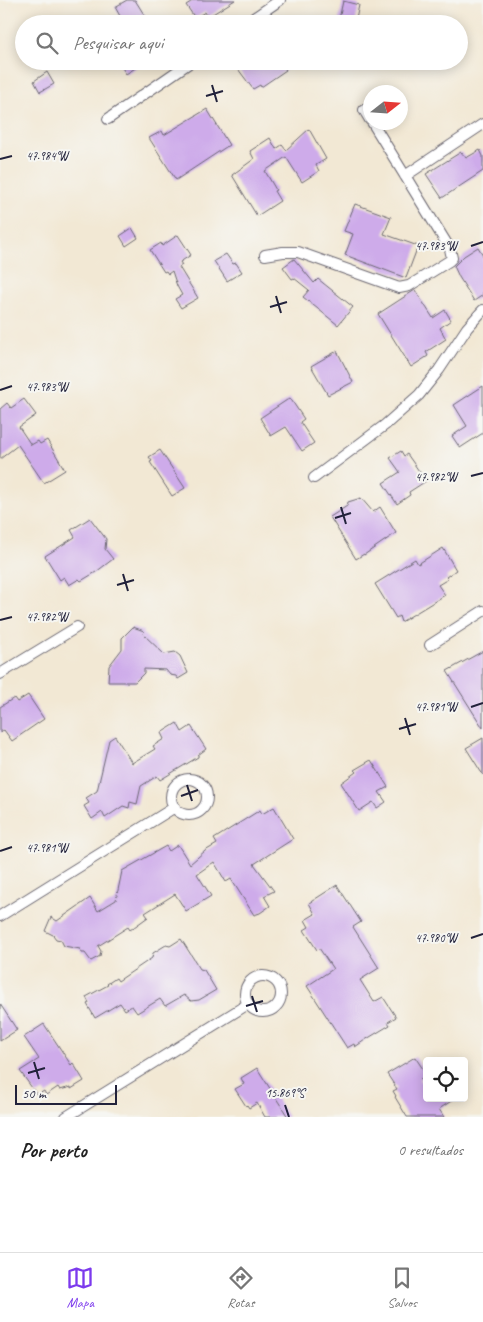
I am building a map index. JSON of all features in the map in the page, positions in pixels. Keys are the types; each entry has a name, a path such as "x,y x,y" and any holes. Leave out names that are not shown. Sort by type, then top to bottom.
{"street":[{"path":"259,15 280,0"},
{"path":"108,119 179,70"},
{"path":"405,176 483,124"},
{"path":"265,255 298,252 399,288 409,286 450,261 452,258 450,249 376,130"},
{"path":"314,478 385,425 419,395 439,370 467,328 483,310"},
{"path":"430,645 483,611"},
{"path":"0,674 77,627"},
{"path":"0,916 175,807"},
{"path":"66,1117 248,1004"}],"building":[{"path":"127,0 135,0 144,15 119,15 115,7"},
{"path":"194,0 235,0 211,15 207,15 205,12 200,15 193,15 186,5"},
{"path":"343,1 359,5 357,15 340,15"},
{"path":"124,70 132,70 126,74"},
{"path":"239,70 286,70 261,87 260,85 253,89"},
{"path":"47,72 54,84 40,92 34,81"},
{"path":"207,109 229,145 176,180 149,138 162,131 164,135"},
{"path":"309,129 326,159 316,165 319,171 302,182 286,157 265,171 280,201 257,216 232,175 254,159 250,151 270,138 276,149 282,145 286,150"},
{"path":"480,150 483,156 483,171 442,198 426,174 461,152 466,158"},
{"path":"355,204 391,217 384,234 418,246 406,278 345,255 353,234 344,231"},
{"path":"132,228 138,238 126,246 120,236"},
{"path":"178,235 191,255 180,262 182,265 179,267 198,298 181,308 175,299 182,295 172,271 168,274 166,271 164,272 150,250 161,243 162,246"},
{"path":"478,247 483,255 483,295 474,301 454,266 464,256"},
{"path":"226,254 242,272 227,281 214,261"},
{"path":"294,259 314,283 318,279 353,307 338,325 303,297 309,290 294,278 292,279 283,267"},
{"path":"415,290 433,318 445,310 451,320 440,328 446,339 426,352 428,356 411,367 378,314"},
{"path":"337,351 353,382 328,395 311,366"},
{"path":"483,386 483,433 460,448 452,436 467,426 454,405"},
{"path":"290,398 304,419 300,422 314,443 302,451 286,427 271,436 260,418"},
{"path":"24,399 36,415 19,427 31,445 38,441 40,444 47,440 65,470 44,483 18,445 0,459 0,409 7,403 11,408"},
{"path":"160,450 185,488 172,496 150,462 152,461 149,457"},
{"path":"401,451 404,456 407,454 426,481 409,492 410,495 397,504 383,483 400,472 390,458"},
{"path":"361,498 373,512 380,507 396,533 356,559 330,517 347,506 348,502"},
{"path":"90,518 106,539 105,549 113,559 81,581 79,579 69,585 64,577 60,580 45,556 75,537 71,530"},
{"path":"443,548 456,570 446,577 448,579 438,585 445,595 401,622 399,616 396,618 375,584 415,559 418,564"},
{"path":"133,627 144,631 143,634 164,654 175,652 180,656 188,673 178,679 176,676 170,675 166,670 144,669 144,673 135,682 108,682 109,666 122,649 122,638"},
{"path":"483,651 483,728 447,671"},
{"path":"28,695 44,719 12,741 4,730 0,733 0,707 14,698 17,702"},
{"path":"177,723 182,732 191,726 206,749 198,757 160,780 157,776 141,786 137,804 130,802 129,808 123,806 105,818 102,812 92,819 84,806 89,803 86,798 97,791 109,740 115,736 132,763 155,749 153,746 164,739 161,733"},
{"path":"483,738 483,775 466,748"},
{"path":"371,760 388,787 379,792 386,802 377,808 373,802 359,811 341,783 356,772 354,770"},
{"path":"274,807 293,839 254,864 274,891 264,896 270,906 260,913 254,915 231,879 226,882 214,862 197,874 211,896 186,911 175,894 145,913 148,917 130,930 128,927 98,946 101,951 100,956 91,961 80,949 64,946 61,940 56,939 45,931 51,917 57,921 90,898 98,911 116,900 122,871 166,846 169,851 178,845 190,864 205,851 217,844 214,839 260,810 262,814"},
{"path":"337,885 361,922 353,927 379,968 360,980 374,1002 383,997 396,1017 388,1022 390,1025 355,1047 354,1044 347,1048 307,986 333,969 319,948 317,950 304,930 309,927 305,920 315,914 309,903"},
{"path":"181,939 216,990 199,1000 191,1001 184,995 165,1006 160,999 137,1013 132,1006 125,1010 120,1003 95,1018 87,1004 89,1003 86,997 108,985 116,978 118,981 152,958 153,953"},
{"path":"0,1004 17,1030 0,1041"},
{"path":"44,1024 84,1081 71,1089 71,1087 60,1090 58,1087 46,1095 44,1091 37,1095 20,1071 39,1059 24,1037"},
{"path":"415,1057 423,1069 423,1077 420,1079 423,1084 423,1102 450,1102 439,1109 444,1117 407,1117 395,1097 393,1091 397,1089 387,1074"},
{"path":"257,1068 288,1117 265,1117 257,1103 249,1108 246,1106 235,1089 244,1084 241,1078"}]}
